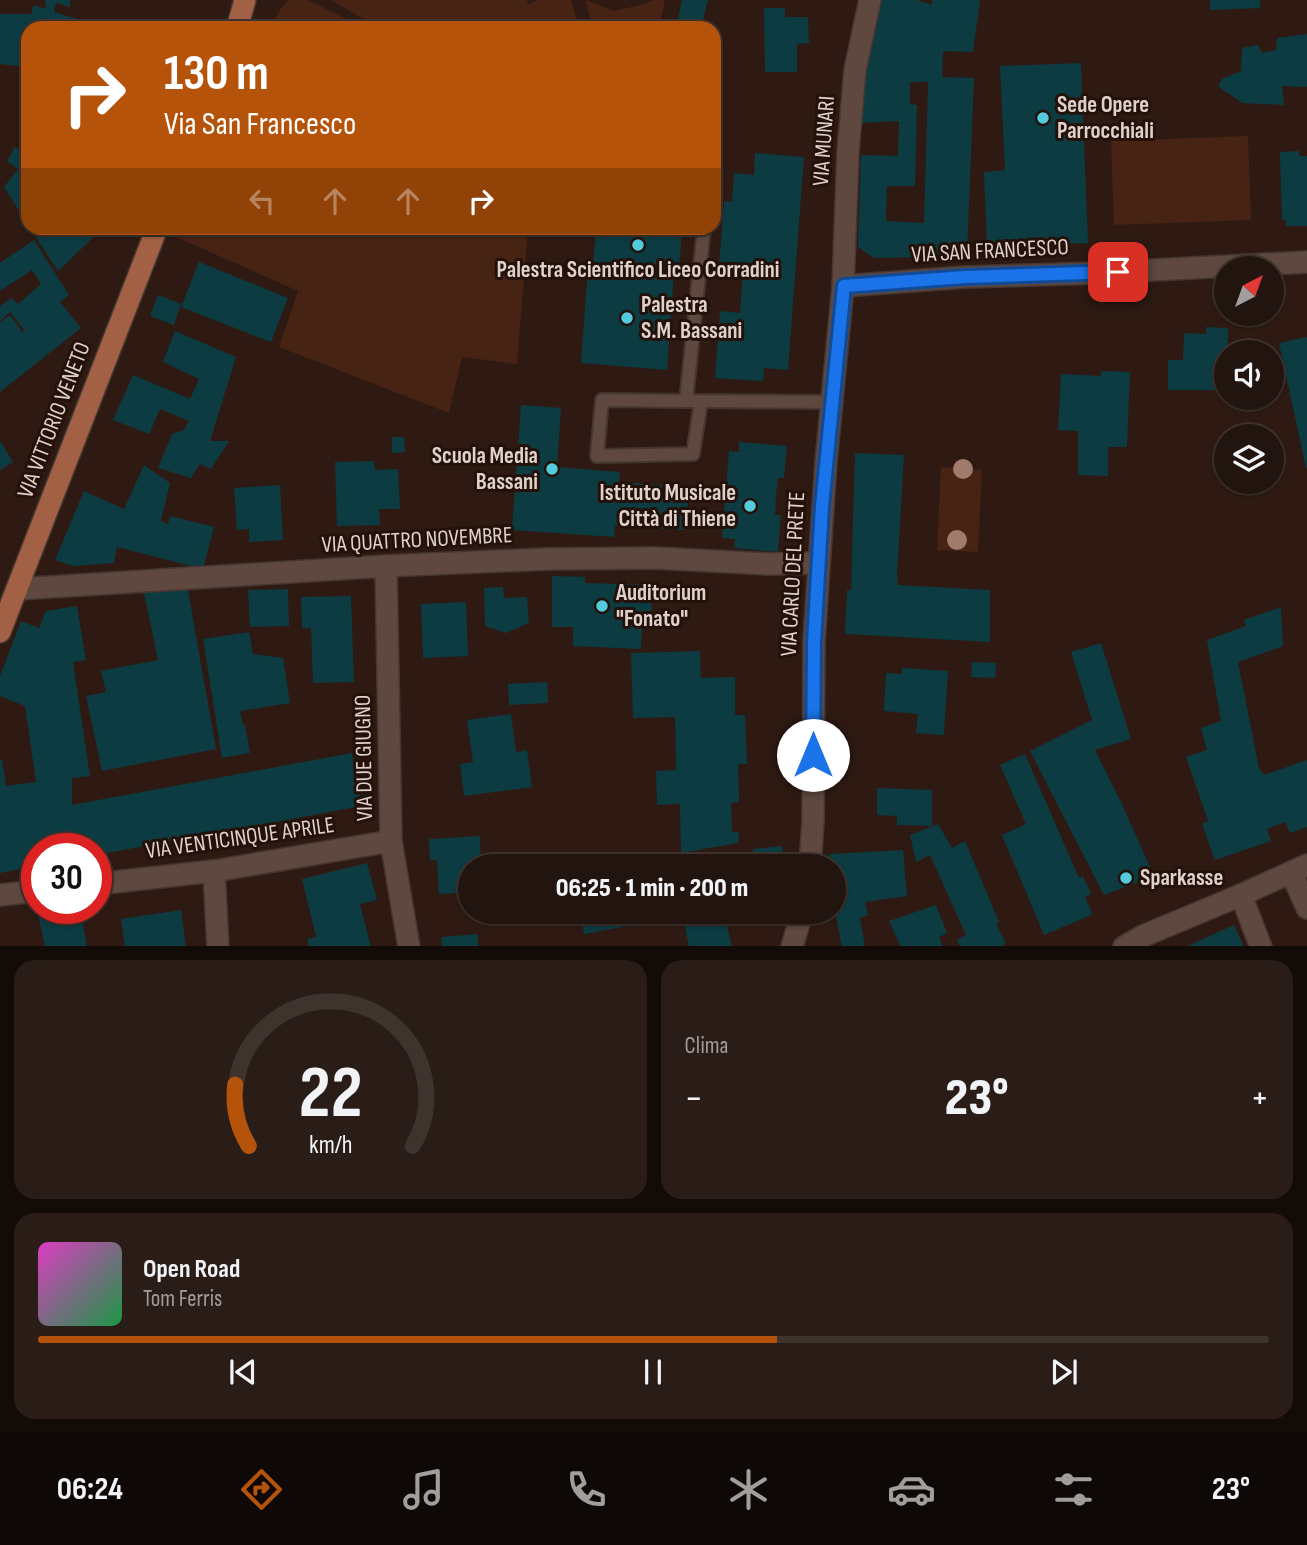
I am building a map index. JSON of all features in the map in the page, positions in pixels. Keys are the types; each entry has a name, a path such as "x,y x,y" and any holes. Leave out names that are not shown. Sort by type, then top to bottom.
{"main road":[{"name":"VIA VITTORIO VENETO","path":"0,632 154,235"}],"street":[{"name":"VIA MUNARI","path":"844,286 848,159 855,70 870,0"},
{"name":"VIA SAN FRANCESCO","path":"844,286 965,277 1096,273 1307,261"},
{"name":"VIA CARLO DEL PRETE","path":"811,854 814,642 825,462 844,286"},
{"name":"VIA QUATTRO NOVEMBRE","path":"17,589 547,559 655,558 769,564 819,563"},
{"name":"VIA DUE GIUGNO","path":"387,566 391,841 410,946"},
{"name":"VIA VENTICINQUE APRILE","path":"112,882 214,871 391,841"},
{"path":"1126,946 1299,868 1307,908"},
{"path":"214,871 218,946"},
{"path":"0,895 21,893"},
{"path":"1241,895 1261,946"},
{"path":"792,946 799,924"}],"lane":[{"path":"685,401 703,235"},
{"path":"701,401 693,454 597,456 602,400 832,402"}],"shaded area":[{"path":"289,0 308,0 351,21 274,21"},
{"path":"331,0 527,0 528,4 539,0 571,0 577,21 367,21"},
{"path":"586,0 613,11 653,0 665,0 660,21 591,21"},
{"path":"1248,136 1251,220 1114,225 1111,141"},
{"path":"527,235 517,364 462,357 449,413 279,347 298,291 174,236"},
{"path":"941,467 982,470 978,552 937,550"}],"building":[{"path":"45,0 70,0 70,7 56,3 54,12 84,21 21,21 21,66 0,64 0,14 31,14 34,5 46,9"},
{"path":"682,0 708,0 703,21 678,21"},
{"path":"878,0 917,0 932,5 932,0 980,0 973,52 943,51 942,77 974,78 967,256 874,258 858,247 861,155 898,156 899,121 859,123 860,96","holes":["910,82 928,82 924,223 886,221 887,186 915,186 917,105 910,104"]},
{"path":"1210,0 1260,0 1260,8 1210,10"},
{"path":"764,8 785,8 785,17 808,17 809,43 797,44 797,72 765,72"},
{"path":"1307,34 1307,87 1282,86 1284,105 1242,103 1218,86 1222,79 1241,71 1242,48 1258,45 1262,53 1276,50 1277,38"},
{"name":"Sede Opere Parrocchiali","path":"1081,63 1088,243 987,247 984,172 1005,170 1000,66"},
{"path":"15,147 21,150 21,214 4,187 18,169 7,161"},
{"path":"1299,151 1299,156 1307,156 1307,226 1286,226 1286,221 1282,220 1280,152"},
{"path":"755,153 804,157 788,370 764,368 763,381 715,378 720,311 740,313 743,269 719,267 724,201 732,202 734,173 754,175"},
{"path":"35,235 96,235 58,271"},
{"name":"Palestra Scientifico Liceo Corradini","path":"595,235 682,235 679,270 593,263"},
{"path":"34,240 69,295 60,302 81,328 0,392 0,322 10,315 22,332 30,326 24,330 10,312 0,321 0,306 12,298 18,304 41,284 32,270 0,291 0,263"},
{"path":"199,262 288,298 271,342 181,307"},
{"name":"Palestra S.M. Bassani","path":"588,267 674,273 667,370 581,363"},
{"path":"158,295 181,304 174,325 150,316"},
{"path":"1206,327 1228,328 1228,340 1214,340 1214,390 1168,390 1168,360 1183,360 1184,333 1206,334"},
{"path":"175,331 236,357 210,441 229,441 211,469 200,464 191,478 158,468 172,434 184,430 189,421 160,409 149,434 113,420 133,375 190,399 199,379 163,362"},
{"path":"1307,337 1307,468 1284,366 1284,342"},
{"path":"1101,371 1130,372 1127,447 1108,447 1108,476 1078,475 1078,431 1058,430 1061,374 1101,376"},
{"name":"Scuola Media Bassani","path":"521,405 561,408 557,467 620,472 619,482 689,487 686,530 615,526 614,537 512,530"},
{"path":"392,437 404,437 405,452 392,453"},
{"path":"0,441 13,462 0,470"},
{"name":"Istituto Musicale Città di Thiene","path":"739,442 787,446 784,478 778,478 776,496 775,515 781,515 778,552 734,548 735,539 722,538 729,451 739,452"},
{"path":"855,453 904,455 898,585 990,590 990,642 845,634 847,590 851,590"},
{"path":"374,461 375,470 398,469 400,509 379,509 380,525 337,526 335,462"},
{"path":"144,465 170,483 161,521 168,524 170,516 214,527 203,569 117,547 114,563 73,566 55,560 84,491 124,509"},
{"path":"280,485 283,540 249,542 249,529 237,530 234,488"},
{"name":"Auditorium \"Fonato\"","path":"552,576 585,577 585,583 652,585 651,629 642,629 641,649 573,646 573,627 552,627"},
{"path":"187,585 216,749 102,771 86,696 106,692 101,671 158,660 144,593"},
{"path":"503,587 504,598 527,597 529,623 506,633 485,626 484,588"},
{"path":"288,589 289,626 250,627 248,590"},
{"path":"351,596 354,682 313,683 311,628 302,629 301,597"},
{"path":"466,602 468,656 423,658 421,604"},
{"path":"77,606 86,660 73,662 90,776 72,778 72,805 352,753 362,806 112,852 112,833 21,833 21,869 0,873 0,760 6,786 36,782 25,706 0,696 0,676 21,621 39,628 46,611"},
{"path":"1281,607 1283,646 1238,662 1259,768 1264,775 1307,760 1307,827 1290,833 1285,822 1267,829 1271,841 1215,860 1202,824 1208,821 1186,757 1207,750 1201,728 1221,721 1207,640 1246,626 1244,620"},
{"path":"249,632 253,654 283,658 290,703 240,711 250,753 222,758 203,639"},
{"path":"1101,643 1131,739 1095,750 1154,876 1104,895 1030,751 1092,720 1071,652"},
{"path":"700,651 701,678 735,677 735,715 745,715 747,764 738,764 739,802 731,803 732,832 739,832 738,843 681,853 680,804 657,805 656,771 676,770 675,717 633,718 631,653"},
{"path":"972,662 996,663 995,678 971,677"},
{"path":"902,668 948,671 944,735 916,733 918,714 884,711 886,673 902,674"},
{"path":"547,682 548,703 509,705 508,684"},
{"path":"511,714 516,752 527,750 532,787 464,796 460,764 473,762 467,720"},
{"path":"1025,754 1079,878 1083,876 1091,894 1085,897 1091,915 1044,935 1002,835 1026,824 1000,765"},
{"path":"877,788 932,790 932,826 897,825 897,816 877,815"},
{"path":"938,824 952,848 965,841 999,922 996,924 1006,943 1003,944 1004,946 960,946 957,940 966,935 930,855 916,862 910,835"},
{"path":"480,836 481,854 458,854 458,893 439,894 437,860 430,860 429,839"},
{"path":"782,846 783,854 754,854 753,849"},
{"path":"903,850 907,896 865,902 868,915 860,918 865,946 842,946 838,924 846,924 846,854 829,854"},
{"path":"367,863 377,900 360,904 371,946 309,946 307,939 316,937 302,879"},
{"path":"936,905 947,933 939,937 943,946 901,946 889,921"},
{"path":"181,910 186,946 125,946 121,919"},
{"path":"40,924 83,924 87,946 45,946"},
{"path":"582,924 639,924 584,934"},
{"path":"685,924 739,924 727,926 732,946 689,946"},
{"path":"1234,925 1244,946 1187,946"},
{"path":"477,934 479,946 442,946 441,937"}],"place":[{"name":"Sede Opere Parrocchiali","path":"1043,118"},
{"name":"Palestra Scientifico Liceo Corradini","path":"638,245"},
{"name":"Palestra S.M. Bassani","path":"627,318"},
{"name":"Scuola Media Bassani","path":"552,469"},
{"name":"Istituto Musicale Città di Thiene","path":"750,506"},
{"name":"Auditorium \"Fonato\"","path":"602,606"},
{"name":"Sparkasse","path":"1126,878"}],"route":[{"path":"813,755 814,642 822,506 844,286 965,277 1118,272"}]}
